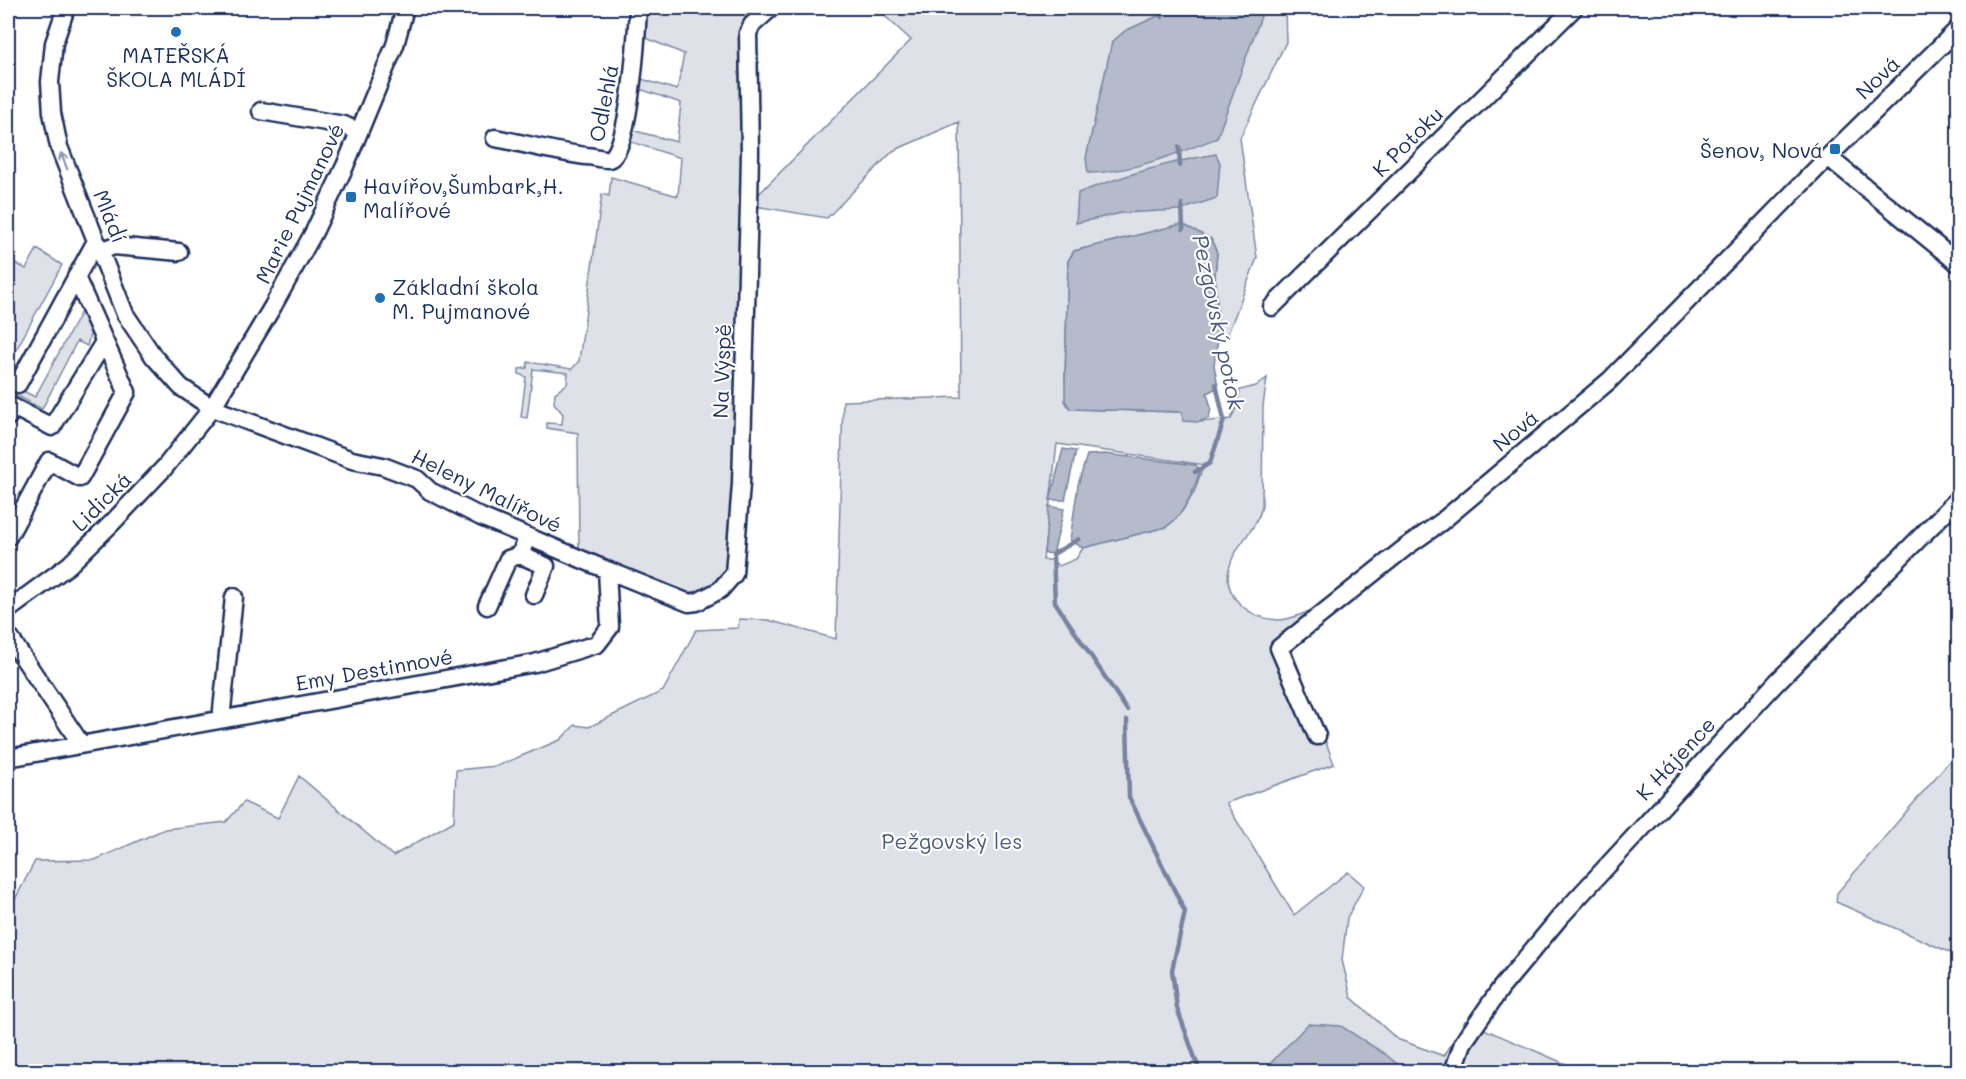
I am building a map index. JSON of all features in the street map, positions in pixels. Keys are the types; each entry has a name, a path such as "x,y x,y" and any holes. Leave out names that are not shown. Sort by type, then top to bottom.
{"street":[{"name":"Mládí","path":"66,8 54,43 50,81 51,113 59,147 125,314 154,357 181,387 212,408"},
{"name":"Marie Pujmanové","path":"212,408 314,232 359,132 394,45 405,8"},
{"name":"Odlehlá","path":"495,138 610,159 616,155 628,109 638,8"},
{"name":"Na Výspě","path":"606,570 689,603 697,602 720,590 734,574 741,484 749,173 748,33 771,8"},
{"name":"K Potoku","path":"1272,307 1574,8"},
{"name":"Nová","path":"1317,736 1279,648 1406,547 1440,523 1610,380 1828,157 1959,29"},
{"path":"261,111 344,125 359,132"},
{"path":"1828,157 1959,263"},
{"path":"18,384 76,277 98,246 179,252"},
{"path":"8,537 48,461 80,478 127,393 76,277"},
{"path":"8,417 12,407 52,427 104,342"},
{"name":"Heleny Malířové","path":"212,408 352,460 383,466 417,479 430,491 527,537 606,570"},
{"name":"Lidická","path":"8,610 69,565 112,523 165,467 212,408"},
{"name":"K Hájence","path":"1453,1071 1463,1043 1501,988 1561,916 1777,682 1959,499"},
{"path":"520,555 527,537"},
{"path":"487,606 508,559 520,555 546,566 534,594"},
{"name":"Emy Destinnové","path":"8,758 535,663 597,644 610,627 606,570"},
{"path":"221,719 234,597"},
{"path":"8,635 81,744"}],"green space":[{"name":"Pežgovský les","path":"646,8 743,8 748,33 749,204 911,40 876,8 1121,8 1133,15 1148,8 1285,8 1286,42 1240,138 1257,258 1227,336 1219,333 1215,275 1217,253 1211,239 1182,224 1074,251 1068,261 1065,380 1070,409 1182,412 1199,422 1231,419 1237,406 1240,390 1256,386 1267,378 1263,406 1262,506 1256,522 1234,554 1228,574 1229,585 1233,595 1247,610 1268,619 1288,619 1315,609 1291,648 1334,764 1226,803 1294,915 1348,872 1364,886 1347,918 1342,960 1351,997 1397,1039 1444,1056 1465,1021 1580,1070 1593,1071 8,1072 8,906 12,905 35,861 95,860 165,829 226,822 244,802 278,818 299,776 393,856 454,821 456,770 497,766 560,740 575,725 589,727 663,691 696,630 738,628 739,619 768,620 836,639 843,401 961,397 959,122 893,151 827,218 749,205 736,545 720,590 678,593 579,549 578,433 547,428 547,423 562,424 563,414 554,403 555,393 567,384 568,373 533,369 527,418 521,417 526,377 519,374 519,369 527,368 528,362 572,369 579,361 602,194 609,196 611,177 678,196 681,158 622,139 624,128 677,142 681,103 631,86 632,76 677,90 684,54 646,38","holes":["1057,444 1206,465 1201,471 1189,502 1166,527 1083,548 1076,559 1059,566 1052,560 1043,560"]},
{"path":"37,249 62,265 8,365 8,259 26,269"},
{"path":"82,310 91,331 87,346 77,341 42,409 8,391 8,383 35,397"},
{"path":"1958,751 1958,956 1836,902 1837,893"}],"water":[{"path":"1168,8 1264,8 1217,138 1137,166 1088,173 1086,158 1112,42 1125,31 1162,14"},
{"path":"1216,154 1220,163 1217,198 1180,210 1122,213 1076,223 1078,193 1146,170"},
{"path":"1182,224 1211,239 1217,253 1215,275 1219,333 1214,365 1218,387 1207,393 1211,408 1209,418 1199,422 1183,421 1182,412 1070,409 1065,401 1068,261 1074,251"},
{"path":"1063,449 1076,451 1065,500 1050,500"},
{"path":"1105,454 1196,465 1200,470 1188,502 1166,527 1083,548 1070,540 1078,485 1087,455"},
{"path":"1049,506 1064,509 1053,554 1044,553"},
{"path":"1308,1024 1341,1026 1385,1054 1406,1071 1263,1071"}],"waterway":[{"name":"Pezgovský potok","path":"1159,8 1162,17"},
{"name":"Pezgovský potok","path":"1179,147 1180,166"},
{"name":"Pezgovský potok","path":"1182,204 1183,229"},
{"name":"Pezgovský potok","path":"1195,472 1210,463 1224,420 1216,384"},
{"name":"Pezgovský potok","path":"1079,539 1053,554 1055,602 1127,710"},
{"name":"Pezgovský potok","path":"1127,720 1129,797 1185,912 1172,970 1177,1008 1200,1072"}],"place":[{"name":"MATEŘSKÁ ŠKOLA MLÁDÍ","path":"176,32"},
{"name":"Šenov, Nová","path":"1835,149"},
{"name":"Havířov,Šumbark,H. Malířové","path":"351,197"},
{"name":"Základní škola M. Pujmanové","path":"380,298"}]}
